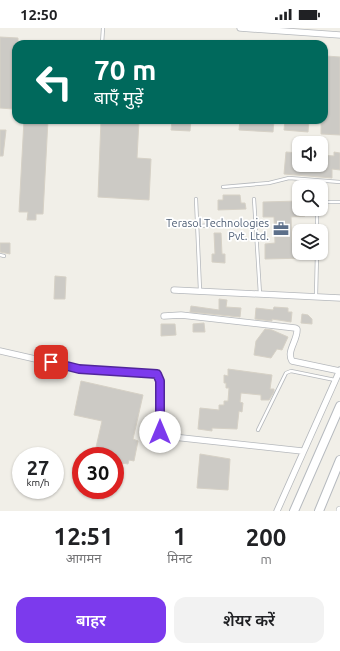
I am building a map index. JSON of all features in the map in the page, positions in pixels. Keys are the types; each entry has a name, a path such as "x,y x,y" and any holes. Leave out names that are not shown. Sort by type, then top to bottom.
{"main road":[{"path":"294,511 340,406"},
{"path":"318,511 340,460"}],"street":[{"path":"240,28 340,35"},
{"path":"174,290 340,298"},
{"path":"164,316 181,315 295,328 297,329 298,334 291,350 290,359 292,362 340,371 302,451 277,511"},
{"path":"0,350 79,369 157,374 160,381 160,432 164,436 302,451"}],"lane":[{"path":"102,40 103,28"},
{"path":"223,187 269,183 289,178 340,182"},
{"path":"254,198 260,294"},
{"path":"196,199 200,292"},
{"path":"328,202 340,202"},
{"path":"197,226 256,223"},
{"path":"316,260 316,297"},
{"path":"258,430 286,373 291,371 336,380"}],"building":[{"path":"0,37 18,38 18,40 12,40 12,109 0,108"},
{"path":"328,56 340,57 340,135 321,134 321,124 328,124"},
{"path":"24,124 48,124 43,214 36,214 36,220 27,220 28,212 19,212"},
{"path":"101,124 139,124 137,158 151,159 149,200 98,197"},
{"path":"172,124 191,124 190,131 171,130"},
{"path":"240,124 274,124 273,132 239,130"},
{"path":"285,124 309,124 308,132 284,130"},
{"path":"0,130 6,130 3,156 0,156"},
{"path":"286,152 292,152 292,172 328,172 328,156 334,156 334,152 340,153 340,170 332,169 332,178 284,174"},
{"path":"223,195 240,195 241,203 245,203 246,209 218,210 218,200 223,200"},
{"path":"292,201 292,216 305,216 291,217 292,258 265,259 265,244 275,243 274,217 263,217 263,202"},
{"path":"214,233 221,233 222,254 225,254 225,263 212,262 212,254 215,254"},
{"path":"0,243 10,243 10,254 0,252"},
{"path":"55,276 66,277 65,299 54,299"},
{"path":"219,299 227,300 226,307 241,308 240,317 190,312 191,306 219,310"},
{"path":"274,307 288,308 288,312 292,312 291,322 272,319 272,321 255,319 256,308 273,310"},
{"path":"302,314 308,315 312,319 312,324 301,323"},
{"path":"204,323 205,332 193,332 193,324"},
{"path":"161,324 175,324 176,335 161,336"},
{"path":"265,329 272,330 288,337 282,350 277,349 271,358 254,355 256,341"},
{"path":"228,369 272,375 270,389 274,389 274,392 269,400 261,400 261,395 241,393 240,402 243,403 242,412 239,411 237,429 212,428 212,431 198,429 200,408 219,410 219,405 224,405 224,401 228,401 229,388 226,388 226,383 224,383 224,375 228,376"},
{"path":"81,381 143,395 133,439 138,441 134,461 129,460 128,464 124,463 124,447 96,447 102,421 74,415"},
{"path":"200,454 230,459 228,490 197,488"}],"place":[{"name":"Terasol Technologies Pvt. Ltd.","path":"281,229"}],"route":[{"path":"51,362 87,370 157,374 160,381 160,432"}]}
